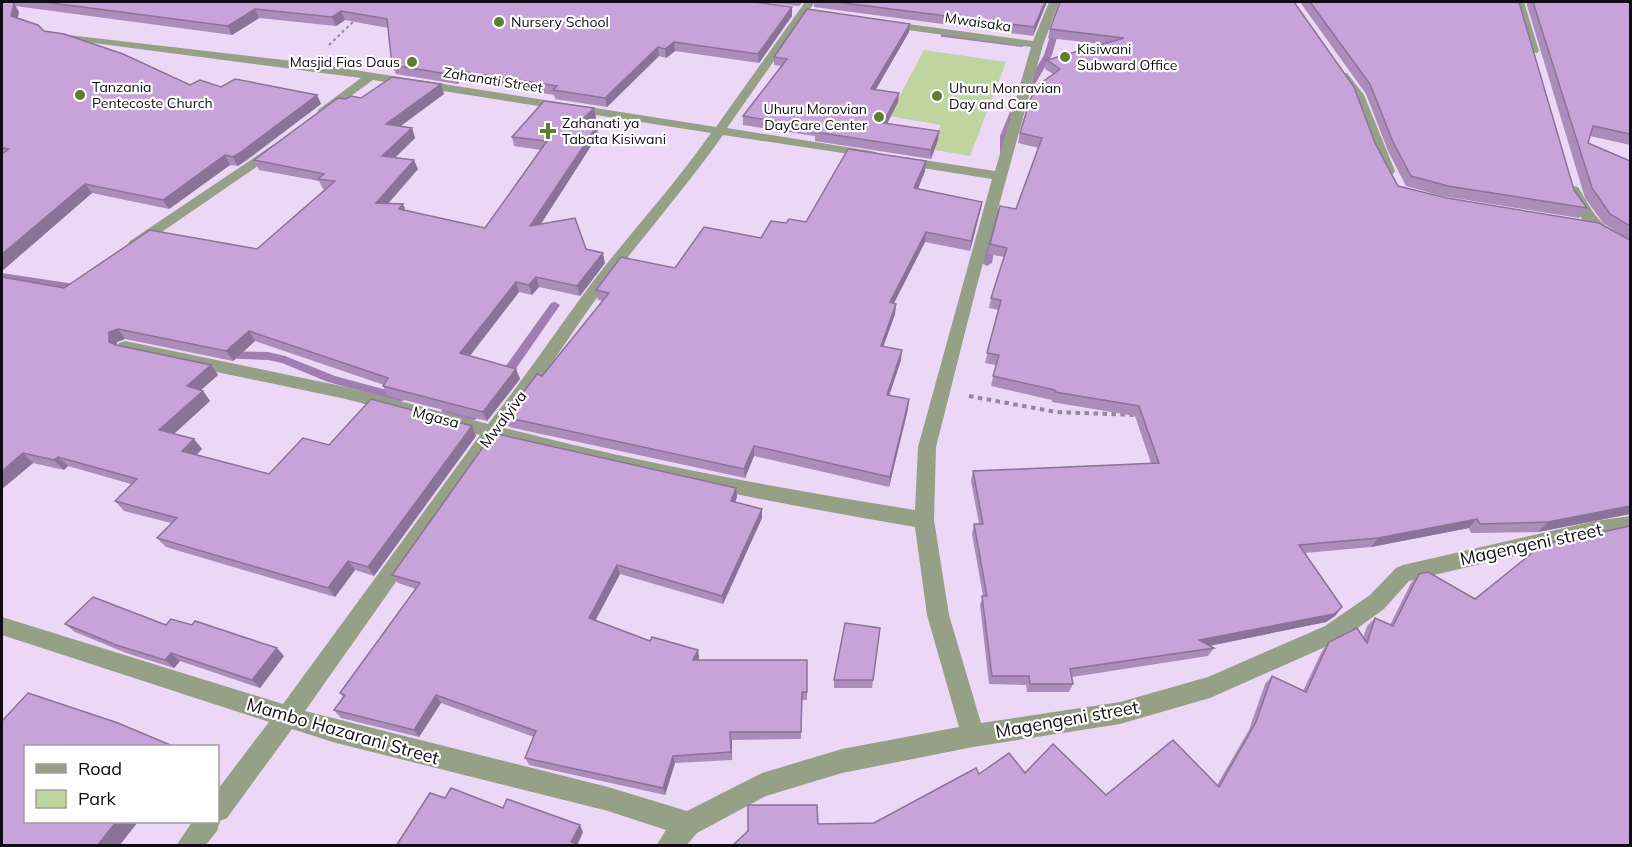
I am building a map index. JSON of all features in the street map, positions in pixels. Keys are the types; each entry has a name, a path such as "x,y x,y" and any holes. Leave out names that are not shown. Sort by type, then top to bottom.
{"street":[{"path":"973,736 938,615 924,520 927,447 1037,45 1054,2"},
{"path":"1519,2 1538,68"},
{"name":"Mwalyiva","path":"219,808 288,716 492,432 537,375 610,270 682,184 805,8"},
{"name":"Mwaisaka","path":"874,22 1037,45"},
{"name":"Zahanati Street","path":"51,35 310,66 1000,176"},
{"path":"1332,61 1358,95 1393,183"},
{"path":"308,123 370,76"},
{"path":"124,251 252,166 283,142"},
{"path":"1570,181 1581,208 1596,228"},
{"path":"1574,224 1596,228 1630,249"},
{"name":"Mgasa","path":"125,346 346,393 558,449 808,501 924,520"},
{"name":"Magengeni street","path":"669,846 688,824 762,785 842,761 973,736 1120,713 1210,687 1333,633 1377,602 1403,574 1595,529 1630,524"},
{"name":"Mambo Hazarani Street","path":"2,626 405,751 608,799 688,824"},
{"path":"189,846 207,823"}],"path":[{"path":"310,66 360,16"},
{"path":"941,392 1056,412 1122,417 1139,415"}],"green space":[{"path":"924,50 1006,62 970,156 930,149 941,125 889,116"}],"building":[{"path":"2,2 14,3 11,16 38,25 44,31 64,34 123,54 190,85 200,80 221,87 235,79 317,95 241,152 233,157 225,155 163,200 85,184 2,254 2,154 9,149 2,148"},
{"path":"44,2 755,2 792,7 758,54 674,42 665,49 658,47 605,98 553,90 557,86 460,71 454,75 392,65 387,19 341,11 332,17 255,9 228,26"},
{"path":"836,2 1045,2 1034,27"},
{"path":"1060,2 1294,2 1354,87 1375,143 1398,186 1447,198 1599,223 1630,240 1630,506 1548,522 1480,524 1477,519 1378,538 1299,545 1342,607 1334,614 1199,640 1214,648 1070,669 1073,684 1030,684 1029,676 992,676 982,596 987,596 974,524 983,524 973,471 1159,463 1139,406 1055,392 1055,390 993,376 999,355 987,353 1001,300 991,298 1007,248 990,244 1000,206 1016,209 1042,138 1020,133 1030,100 1037,86 1060,69 1047,60 1124,38 1050,29"},
{"path":"1310,2 1519,2 1574,190 1587,208 1448,186 1411,176 1393,142 1370,84"},
{"path":"1533,2 1630,2 1630,134 1593,126 1588,143 1630,161 1630,226 1610,214 1592,188"},
{"path":"807,9 910,24 871,89 899,93 883,123 939,131 931,150 815,132 817,128 743,116 787,59 774,57"},
{"path":"392,77 441,84 386,124 412,128 382,156 414,160 376,203 403,204 399,209 485,228 547,141 512,137 544,101 594,108 578,124 597,126 530,226 575,218 586,249 603,253 577,286 536,277 529,285 516,282 460,353 516,369 483,412 383,386 388,378 249,331 226,351 118,329 109,332 109,342 116,345 211,365 187,386 203,391 159,430 194,439 182,451 269,474 303,438 329,445 371,399 472,426 368,567 348,561 328,588 157,538 177,518 115,501 137,479 58,457 54,460 23,453 2,471 2,277 64,288 150,230 257,249 335,181 318,179 324,174 254,160 338,98 346,99 351,96 361,98"},
{"path":"848,149 926,161 914,188 982,202 971,241 926,232 890,302 896,304 881,346 902,350 887,395 909,399 890,477 754,446 744,469 505,417 537,374 542,376 609,293 596,290 621,257 675,268 704,227 761,238 771,221 786,223 789,219 806,222"},
{"path":"493,433 736,488 731,501 762,509 722,596 617,565 589,618 650,641 652,637 698,650 693,660 807,660 807,692 802,692 801,732 730,732 731,752 673,756 663,788 525,758 536,731 436,695 414,730 334,710 345,695 340,693 420,583 392,575"},
{"path":"1630,526 1630,846 732,846 748,831 748,805 817,805 818,824 874,823 976,768 979,774 1009,753 1025,773 1053,744 1106,795 1173,740 1219,787 1256,722 1272,676 1306,692 1329,642 1357,628 1367,643 1375,618 1393,626 1419,574 1428,572 1475,599 1542,545"},
{"path":"93,597 166,625 171,619 192,625 195,621 277,648 252,680 171,653 165,660 116,645 65,624"},
{"path":"845,623 880,628 873,680 834,680"},
{"path":"28,693 118,723 170,745 24,745 24,823 115,823 97,846 2,846 2,721"},
{"path":"451,788 503,808 507,799 580,825 571,842 580,845 396,846 430,793 445,798"}],"waterway":[{"path":"1025,94 1048,55 1064,2"},
{"path":"944,35 1022,45"},
{"path":"1004,155 1004,136 1013,114"},
{"path":"987,263 996,210"},
{"path":"2,276 81,288"},
{"path":"502,380 555,305"},
{"path":"224,355 268,356 285,360 332,379 401,398"},
{"path":"447,410 470,418 483,406"}],"place":[{"name":"Nursery School","path":"499,22"},
{"name":"Kisiwani Subward Office","path":"1065,57"},
{"name":"Masjid Fias Daus","path":"412,62"},
{"name":"Tanzania Pentecoste Church","path":"80,95"},
{"name":"Uhuru Monravian Day and Care","path":"937,96"},
{"name":"Uhuru Morovian DayCare Center","path":"879,117"},
{"name":"Zahanati ya Tabata Kisiwani","path":"548,131"}]}
